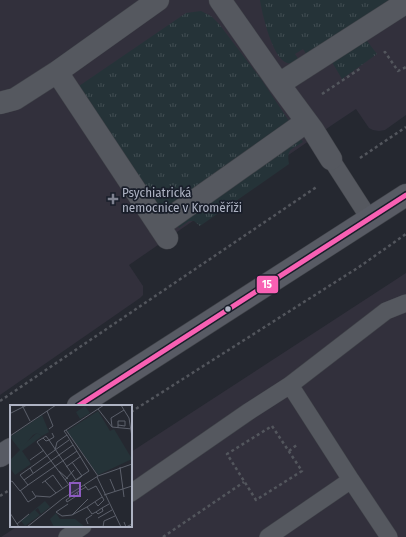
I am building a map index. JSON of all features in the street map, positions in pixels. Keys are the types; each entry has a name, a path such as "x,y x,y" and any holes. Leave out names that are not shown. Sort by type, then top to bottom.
{"street":[{"path":"0,103 15,99 57,72 158,0"},
{"path":"220,0 335,165"},
{"path":"278,84 402,2"},
{"path":"57,72 163,232 306,122"},
{"path":"80,405 406,195"},
{"path":"0,456 10,450"}],"lane":[{"path":"335,165 369,218"},
{"path":"132,492 248,412 290,385 386,311 406,303"},
{"path":"290,385 389,537"},
{"path":"268,537 351,480"},
{"path":"67,537 82,527"}],"path":[{"path":"378,57 385,52 398,71 406,66"},
{"path":"318,96 365,65"},
{"path":"0,400 335,165 406,127"},
{"path":"132,411 359,267 406,234"},
{"path":"272,426 302,471 256,500 244,482 227,454 272,426"},
{"path":"163,537 244,482"},
{"path":"0,496 10,489"}],"shaded area":[{"name":"Psychiatrická nemocnice v Kroměříži","path":"0,0 406,0 406,115 385,130 379,131 369,128 356,109 129,265 143,286 143,295 0,395"},
{"path":"406,273 406,537 1,537 16,527 132,527 132,451"}],"green space":[{"path":"260,0 389,0 307,55 303,49 295,54 299,60 292,63 287,63 277,53 272,44 265,24"},
{"path":"201,11 211,16 219,24 261,79 303,142 289,152 289,164 200,226 194,221 189,221 179,228 171,217 168,220 158,206 79,86 186,13"},
{"path":"364,37 377,54 342,79 332,62"}],"transit line":[{"name":"15","path":"80,405 406,195"}],"place":[{"name":"Psychiatrická nemocnice v Kroměříži","path":"113,199"}]}
